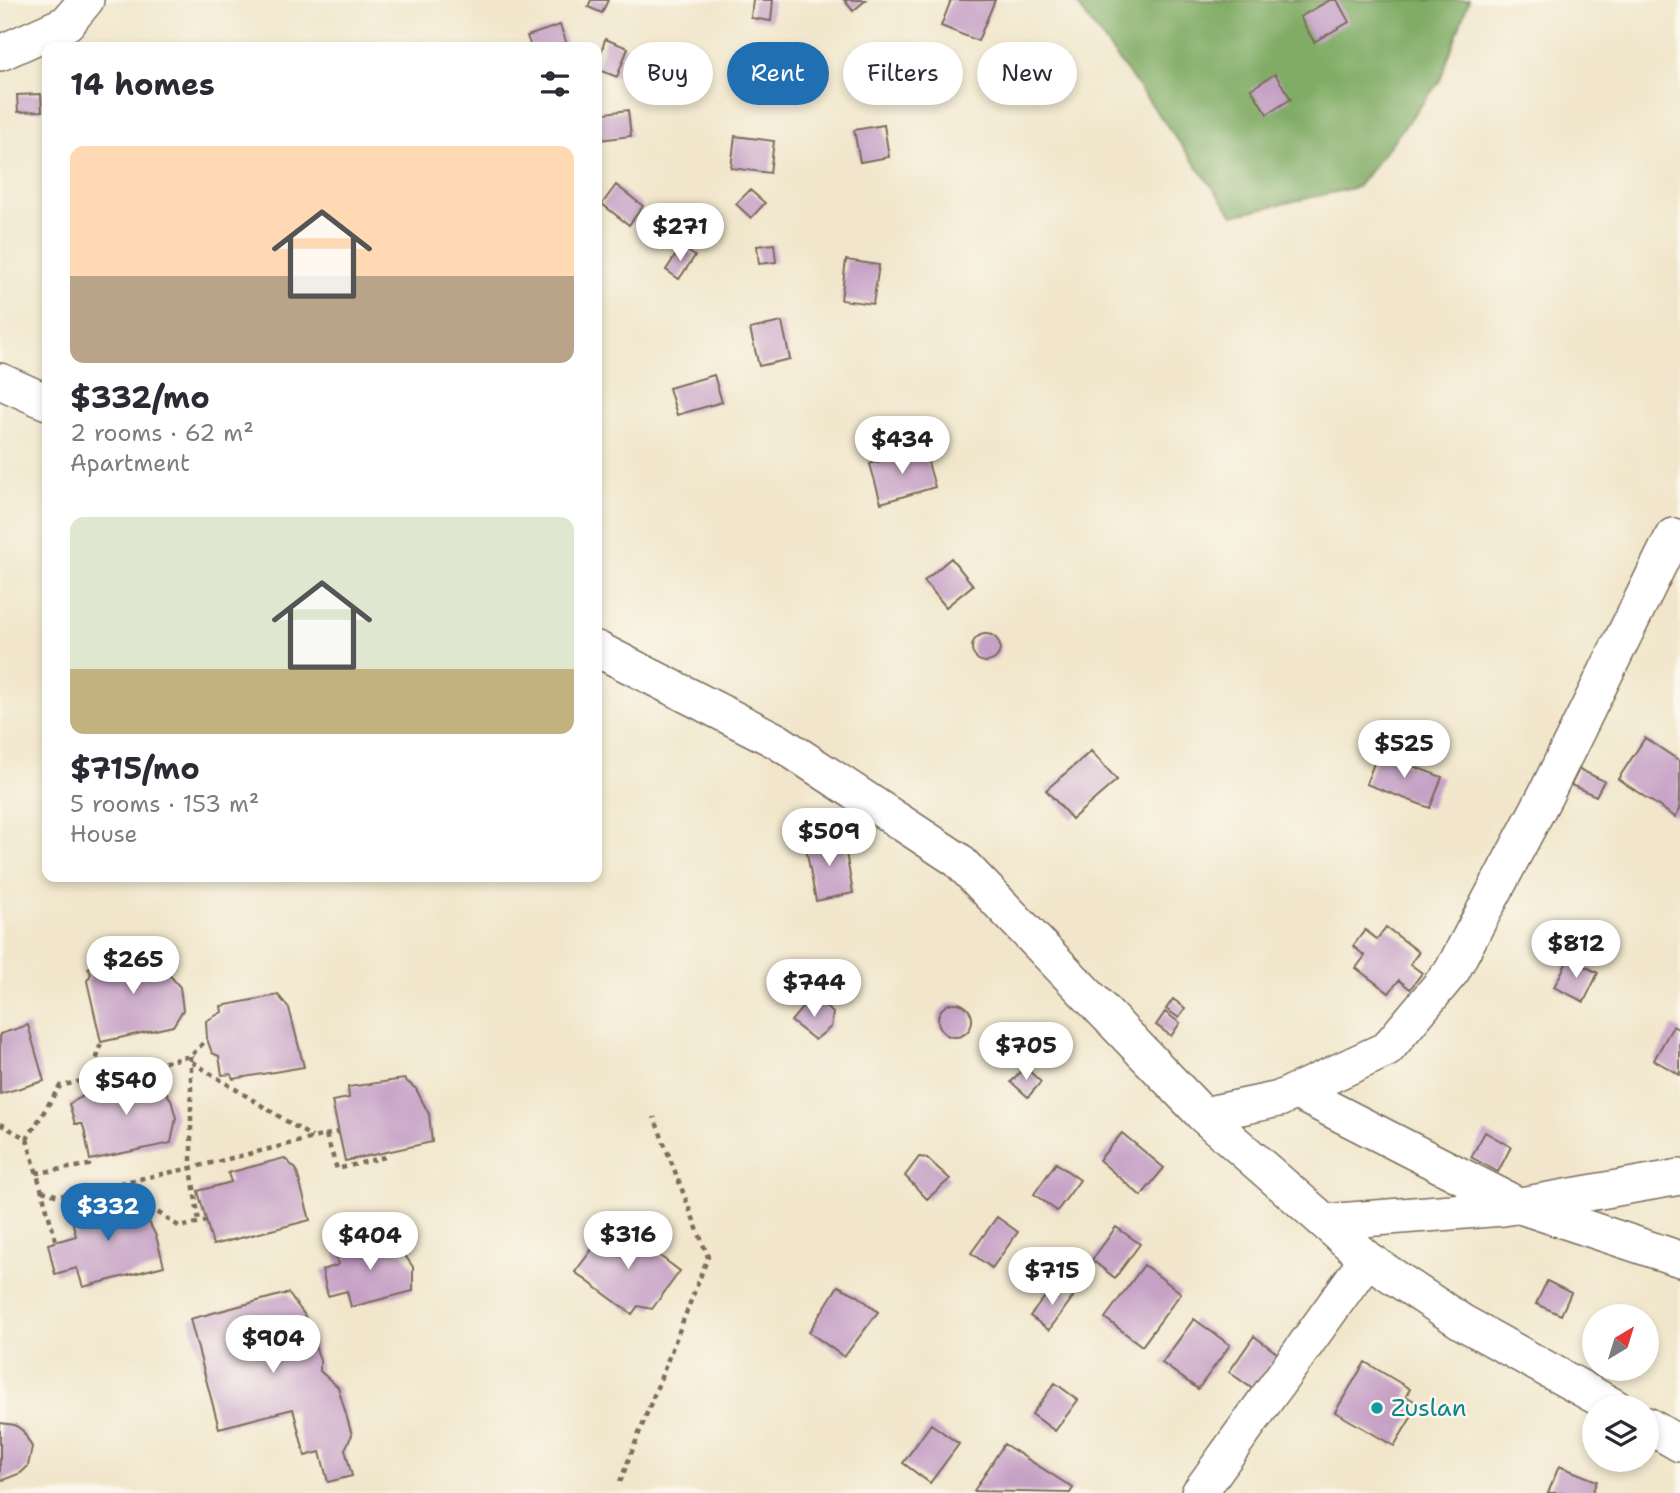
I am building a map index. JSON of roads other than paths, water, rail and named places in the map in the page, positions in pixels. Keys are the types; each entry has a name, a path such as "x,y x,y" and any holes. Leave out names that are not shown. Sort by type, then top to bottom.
{"street":[{"path":"0,53 67,23 86,0"},
{"path":"0,381 42,400"},
{"path":"1203,1115 1279,1099 1387,1049 1452,971 1545,796 1673,536"},
{"path":"602,652 777,741 958,860 1203,1115 1367,1259 1462,1322 1593,1395"},
{"path":"1295,1091 1520,1206 1680,1259"},
{"path":"1325,1222 1520,1206 1680,1177"},
{"path":"1199,1493 1367,1259"},
{"path":"1659,1432 1680,1444"}],"place":[{"name":"Zuslan","path":"1377,1408"}]}
